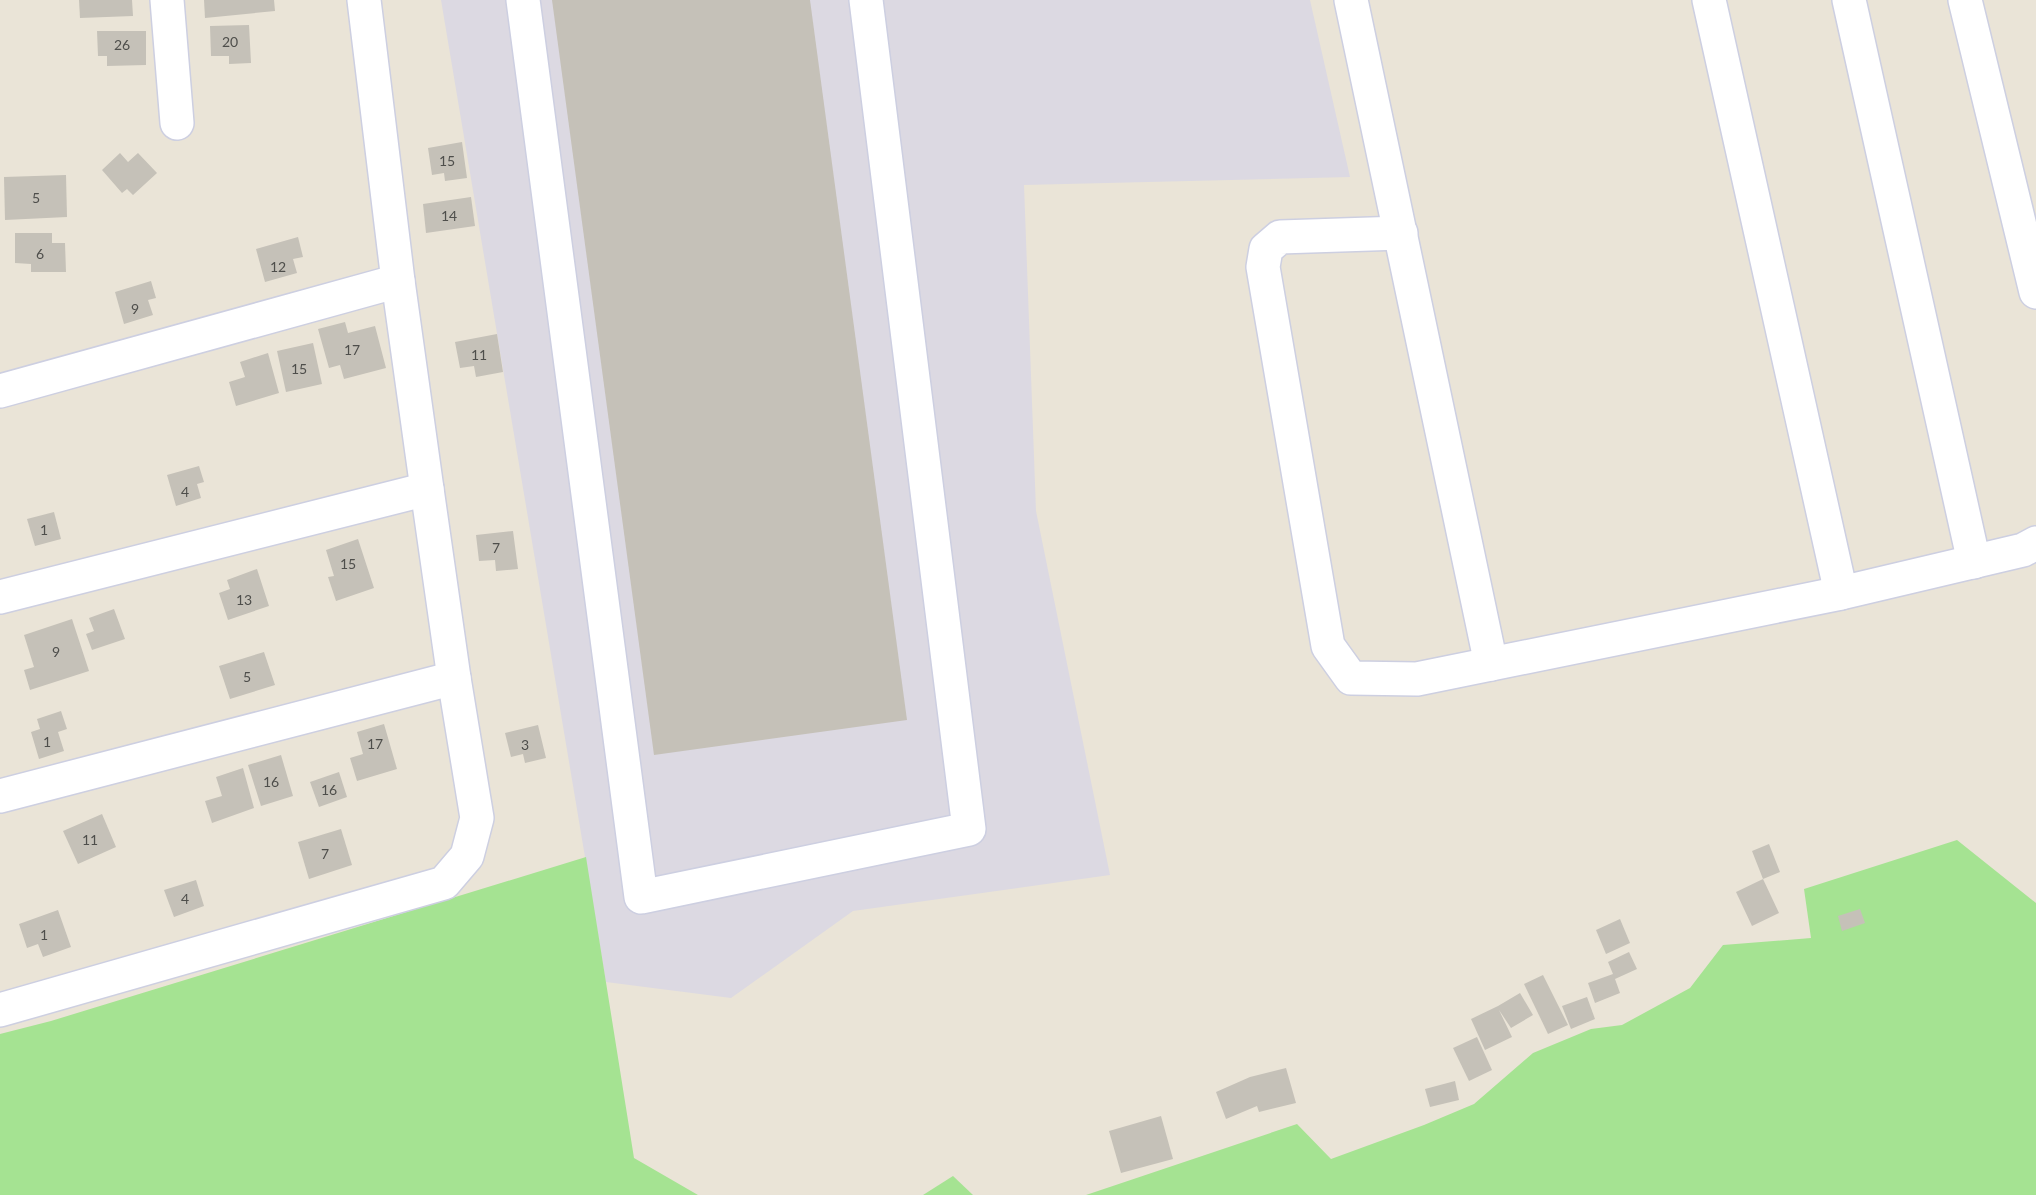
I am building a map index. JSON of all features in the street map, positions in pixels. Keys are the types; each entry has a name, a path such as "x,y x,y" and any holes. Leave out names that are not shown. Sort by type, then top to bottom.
{"street":[{"path":"167,0 177,123"},
{"path":"0,1010 444,884 467,856 477,818 454,678 398,281 364,0"},
{"path":"523,0 641,897 969,829 866,0"},
{"path":"1352,0 1491,664"},
{"path":"1708,0 1841,593"},
{"path":"1849,0 1974,562"},
{"path":"1965,0 2036,292"},
{"path":"1401,233 1280,237 1266,249 1263,267 1328,646 1351,678 1417,679 1841,593 2023,550 2036,543"},
{"path":"0,391 398,281"},
{"path":"0,597 427,489"},
{"path":"0,796 454,678"}],"shaded area":[{"path":"441,0 1310,0 1350,177 1024,185 1036,511 1110,875 853,911 731,998 606,982"}],"green space":[{"path":"1957,840 2036,903 2036,1195 1086,1195 1297,1124 1331,1159 1424,1125 1474,1104 1533,1053 1591,1029 1622,1025 1690,988 1723,945 1811,938 1804,889"},
{"path":"586,857 634,1158 698,1195 0,1195 0,1034 51,1021"},
{"path":"953,1176 973,1195 923,1195"}],"building":[{"path":"79,0 132,0 133,16 80,18"},
{"path":"204,0 274,0 275,11 205,18"},
{"path":"552,0 810,0 907,720 654,755"},
{"path":"249,25 251,63 229,64 229,56 211,56 210,26"},
{"path":"97,31 146,31 146,65 107,66 107,56 98,56"},
{"path":"462,142 467,178 445,181 444,173 432,175 428,148"},
{"path":"120,153 128,162 138,153 157,173 133,195 127,189 122,193 102,170"},
{"path":"66,175 67,217 5,220 4,177"},
{"path":"471,197 475,226 426,233 423,204"},
{"path":"15,233 52,233 52,243 65,243 66,272 31,272 31,264 15,263"},
{"path":"298,237 303,257 293,259 297,273 265,282 256,249"},
{"path":"151,281 156,298 148,300 153,315 124,324 115,292"},
{"path":"345,322 348,333 375,326 386,368 344,379 340,365 329,368 318,329"},
{"path":"497,334 503,372 476,377 474,366 460,368 455,342"},
{"path":"313,343 322,384 286,392 277,351"},
{"path":"268,353 279,393 236,406 229,382 245,377 240,362"},
{"path":"199,466 204,482 197,484 201,498 176,506 167,475"},
{"path":"54,512 61,539 35,546 27,519"},
{"path":"513,531 518,569 496,571 495,560 479,561 476,535"},
{"path":"358,539 374,588 336,601 328,577 334,576 326,550"},
{"path":"257,569 269,606 228,620 219,593 230,589 227,580"},
{"path":"114,609 125,639 92,650 86,634 94,631 89,618"},
{"path":"72,619 89,671 30,690 24,670 34,667 24,635"},
{"path":"264,652 275,685 230,699 219,666"},
{"path":"61,711 67,729 58,732 64,751 39,759 31,732 40,729 37,719"},
{"path":"384,724 397,769 357,781 350,758 363,754 357,732"},
{"path":"538,725 546,758 525,763 523,754 511,757 505,733"},
{"path":"281,755 293,796 261,806 248,765"},
{"path":"243,768 254,808 212,823 205,801 222,796 216,777"},
{"path":"339,772 347,797 319,807 310,782"},
{"path":"102,814 116,847 78,864 63,831"},
{"path":"341,829 352,865 309,879 298,842"},
{"path":"1769,844 1780,872 1763,879 1752,851"},
{"path":"1763,879 1779,913 1752,926 1736,892"},
{"path":"196,880 204,906 174,917 164,890"},
{"path":"1860,909 1865,923 1842,931 1838,916"},
{"path":"58,910 71,947 43,957 38,944 27,948 19,924"},
{"path":"1620,919 1630,943 1606,954 1596,930"},
{"path":"1629,952 1637,969 1615,979 1620,993 1595,1003 1588,983 1613,974 1608,962"},
{"path":"1543,975 1568,1025 1548,1034 1524,984"},
{"path":"1520,993 1533,1015 1511,1028 1499,1010 1512,1037 1485,1050 1471,1019"},
{"path":"1587,997 1595,1019 1571,1029 1562,1006"},
{"path":"1477,1037 1492,1070 1469,1081 1453,1048"},
{"path":"1286,1068 1296,1103 1259,1112 1257,1106 1226,1119 1216,1092 1250,1077"},
{"path":"1455,1081 1459,1100 1430,1107 1425,1089"},
{"path":"1161,1116 1173,1159 1121,1173 1109,1131"}]}
